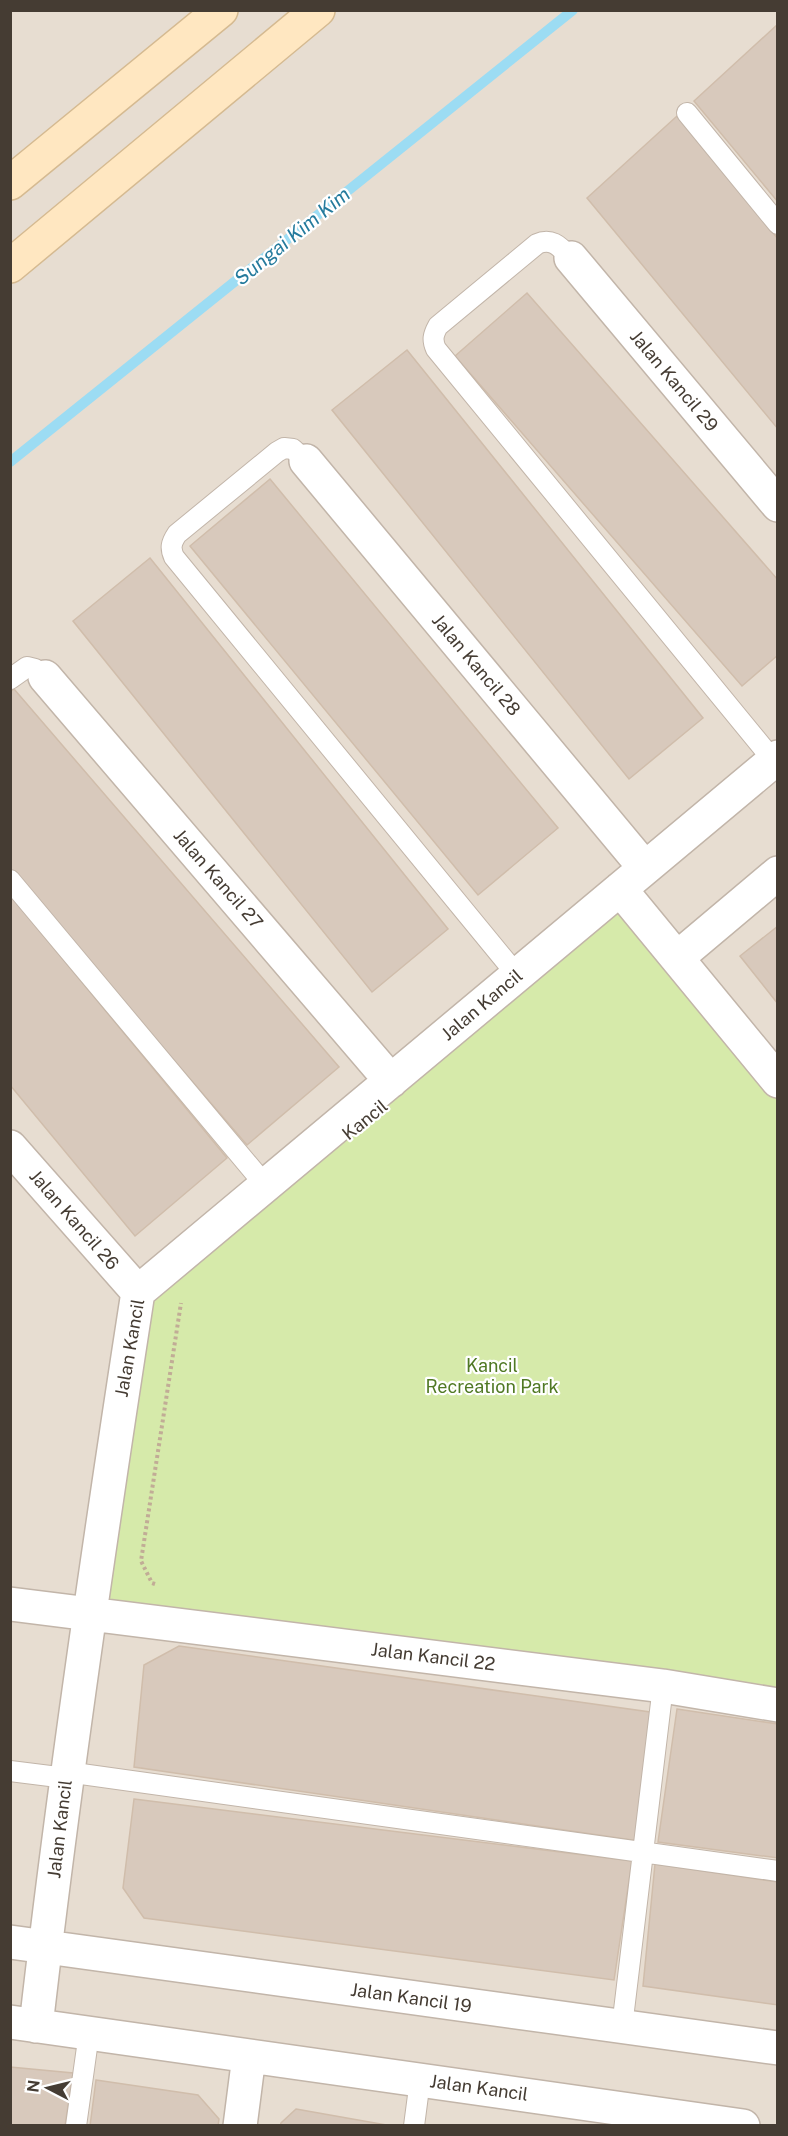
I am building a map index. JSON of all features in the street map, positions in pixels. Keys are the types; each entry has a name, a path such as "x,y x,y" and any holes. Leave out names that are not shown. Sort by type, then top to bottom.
{"main road":[{"path":"10,183 221,10"},
{"path":"10,266 318,10"}],"street":[{"name":"Jalan Kancil 29","path":"571,258 777,505"},
{"name":"Jalan Kancil 28","path":"306,461 645,868"},
{"name":"Jalan Kancil 27","path":"45,677 391,1081"},
{"name":"Jalan Kancil","path":"743,2126 580,2114 420,2080 23,2024 45,1947 88,1613 138,1292 775,759"},
{"path":"677,958 777,873"},
{"path":"620,889 777,1081"},
{"name":"Jalan Kancil 26","path":"10,1147 138,1292"},
{"name":"Jalan Kancil 22","path":"10,1604 663,1686 777,1705"},
{"name":"Jalan Kancil 19","path":"10,1942 777,2048"},
{"path":"240,2126 249,2056"}],"lane":[{"path":"687,113 777,224"},
{"path":"571,258 553,242 544,240 537,244 438,326 433,341 436,349 775,759"},
{"path":"306,461 293,449 284,448 277,452 177,534 172,541 171,550 174,558 517,975"},
{"path":"10,679 27,668 35,669 45,677"},
{"path":"10,880 266,1186"},
{"path":"622,2027 663,1686"},
{"path":"10,1772 66,1775 777,1871"},
{"path":"76,2126 89,2033"},
{"path":"414,2126 420,2080"}],"path":[{"path":"152,1583 141,1561 182,1298"}],"shaded area":[{"path":"11,11 777,11 777,2125 11,2125"}],"green space":[{"name":"Kancil Recreation Park","path":"616,884 777,1081 777,1705 101,1612 153,1298"}],"building":[{"path":"778,24 778,202 694,101"},
{"path":"677,116 778,239 778,429 587,198"},
{"path":"527,293 778,580 778,655 742,686 455,356"},
{"path":"407,350 703,718 629,779 332,410"},
{"path":"270,479 558,828 478,895 190,546"},
{"path":"150,558 448,929 372,992 73,621"},
{"path":"14,689 339,1067 247,1145 10,870 10,692"},
{"path":"10,895 227,1158 135,1236 10,1085"},
{"path":"778,926 778,1004 740,956"},
{"path":"179,1646 650,1712 639,1841 134,1767 144,1665"},
{"path":"677,1709 778,1724 778,1858 658,1842"},
{"path":"134,1799 632,1861 614,1980 144,1918 123,1888"},
{"path":"655,1864 778,1882 778,2005 643,1986"},
{"path":"10,2067 73,2073 65,2126 10,2126"},
{"path":"96,2080 198,2095 219,2119 218,2126 90,2126"},
{"path":"296,2109 392,2126 280,2126"}],"waterway":[{"name":"Sungai Kim Kim","path":"10,462 573,10"}]}
